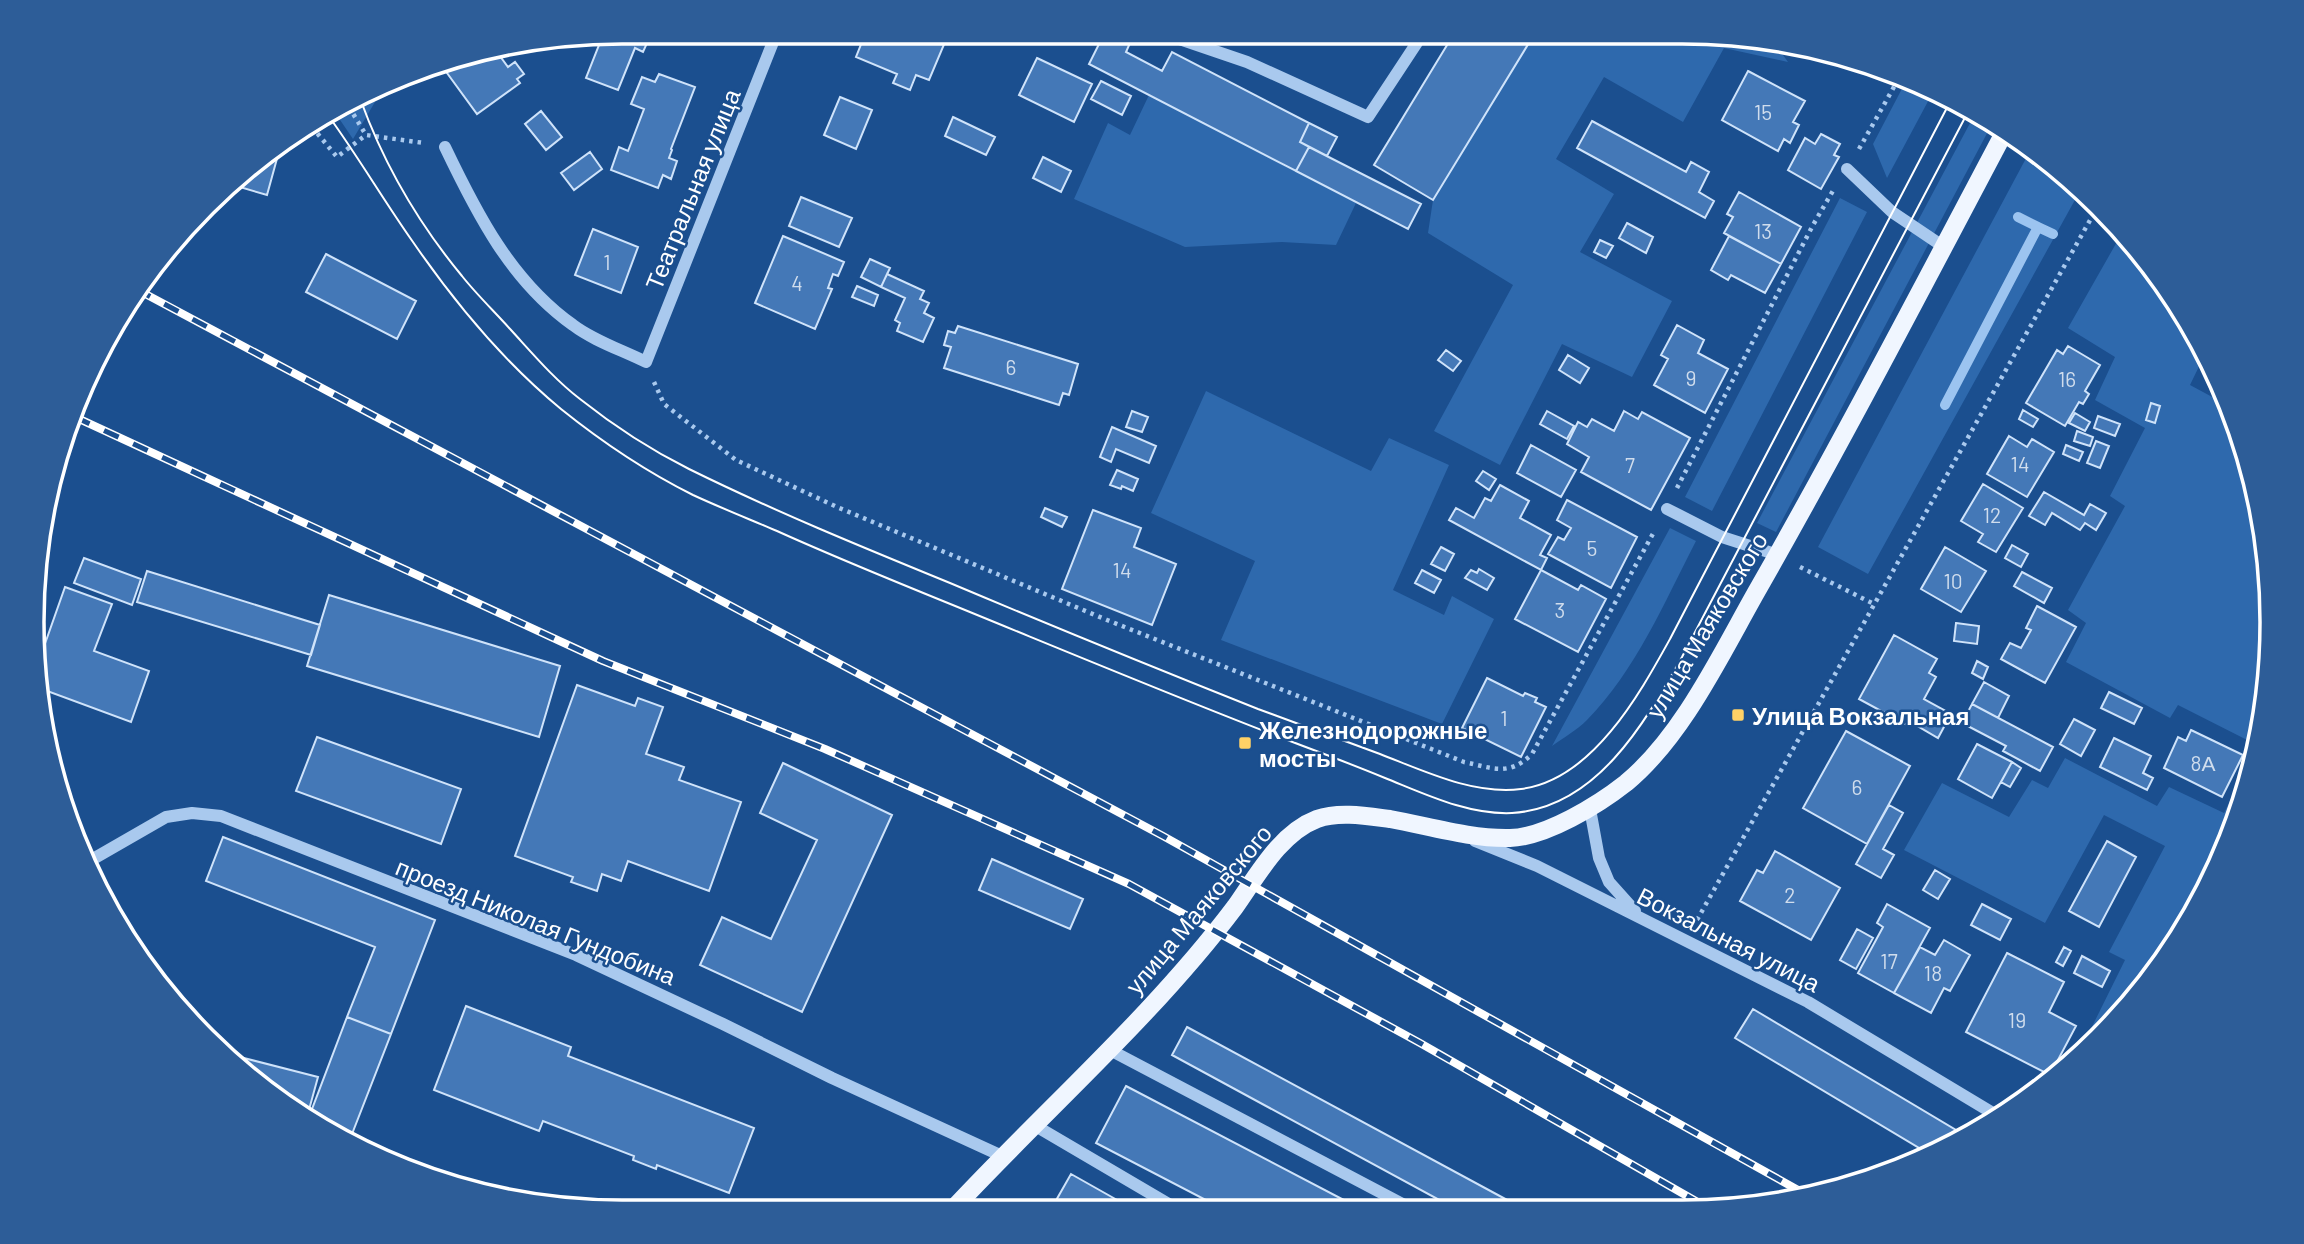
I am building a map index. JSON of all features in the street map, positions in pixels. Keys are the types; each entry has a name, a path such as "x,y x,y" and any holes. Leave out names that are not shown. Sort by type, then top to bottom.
{"main road":[{"name":"улица Маяковского","path":"961,1200 1110,1050 1220,926 1280,846 1310,822 1337,815 1376,817 1475,836 1514,838 1553,827 1590,809 1628,781 1666,740 1695,699 1778,555 2001,139"}],"street":[{"name":"Театральная улица","path":"646,362 773,44"},
{"path":"1194,44 1247,62 1368,117 1416,44"},
{"path":"445,147 475,209 502,253 539,297 574,327 646,362"},
{"path":"1847,169 1892,212 1944,247"},
{"path":"1667,509 1722,537 1778,555"},
{"path":"1590,809 1599,859 1609,882 1640,916"},
{"name":"проезд Николая Гундобина","path":"94,858 166,817 192,813 221,816 576,955 832,1079 1003,1156"},
{"name":"Вокзальная улица","path":"1425,825 1499,849 1640,916 1808,1002 1990,1111"},
{"path":"1110,1050 1395,1200"},
{"path":"1034,1125 1162,1200"}],"path":[{"path":"646,362 664,404 736,460 837,507 1107,620 1464,762 1505,770 1520,766 1532,754 1667,509 1813,225 1895,85"},
{"path":"351,111 366,135"},
{"path":"316,132 337,157 366,135 445,147"},
{"path":"1686,940 2093,215"},
{"path":"1778,555 1876,605"}],"shaded area":[{"path":"1528,44 1720,45 1781,53 1788,62 1724,48 1683,122 1604,77 1556,159 1614,194 1580,252 1672,301 1632,377 1562,344 1500,465 1434,431 1513,285 1428,233 1433,200"},
{"path":"1902,88 1929,99 1887,178 1873,144"},
{"path":"1149,95 1356,203 1336,245 1282,242 1185,247 1074,199 1108,123 1130,135"},
{"path":"374,99 375,102 353,139 339,118"},
{"path":"1971,121 1988,132 1776,532 1757,523"},
{"path":"2026,158 2076,199 1868,574 1818,547"},
{"path":"1840,198 1867,212 1712,511 1685,497"},
{"path":"2117,241 2163,301 2200,364 2190,385 2216,401 2241,472 2255,547 2259,584 2259,660 2248,740 2178,705 2170,718 2066,662 2086,623 2068,610 2125,506 2110,496 2145,428 2095,400 2115,357 2068,328"},
{"path":"1206,391 1371,471 1389,438 1449,465 1393,590 1444,615 1452,596 1494,619 1442,724 1221,640 1255,561 1151,513"},
{"path":"1670,528 1696,541 1648,635 1635,658 1604,700 1583,724 1552,746"},
{"path":"2065,758 2157,806 2169,787 2224,813 2236,789 2201,878 2183,911 2141,974 2089,1033 2125,960 2109,952 2165,846 2104,815 2045,923 1904,850 1942,783 2009,817 2032,780 2048,788"}],"building":[{"path":"647,44 643,52 635,48 618,90 586,78 599,45"},
{"path":"861,44 944,44 929,80 916,75 910,90 893,83 897,74 856,57"},
{"path":"1099,44 1130,44 1126,52 1162,71 1172,52 1309,123 1300,142 1309,147 1296,171 1089,64"},
{"path":"1448,44 1528,44 1433,200 1374,165"},
{"path":"501,57 508,67 515,62 524,74 517,79 520,83 477,114 446,71"},
{"path":"1037,58 1092,84 1074,122 1019,95"},
{"path":"1748,71 1805,101 1793,122 1799,125 1790,143 1784,139 1778,151 1722,120"},
{"path":"659,74 695,87 671,149 669,158 677,161 671,179 663,175 658,188 611,170 619,147 628,151 644,109 631,104 642,77 655,82"},
{"path":"1101,81 1131,96 1122,115 1091,99"},
{"path":"840,97 872,110 856,149 824,135"},
{"path":"541,111 562,137 546,150 525,124"},
{"path":"953,117 995,137 986,155 945,136"},
{"path":"1592,121 1686,172 1691,162 1709,172 1699,192 1714,201 1705,218 1577,148"},
{"path":"1309,123 1337,137 1327,156 1300,142"},
{"path":"1821,134 1840,144 1834,155 1839,157 1821,189 1788,170 1805,138 1815,144"},
{"path":"1309,147 1421,204 1408,229 1296,171"},
{"path":"590,152 602,169 574,190 561,173"},
{"path":"1043,157 1071,171 1061,192 1033,178"},
{"path":"277,158 267,195 241,187"},
{"path":"1739,192 1801,227 1781,264 1724,233 1733,217 1727,214"},
{"path":"801,197 852,218 839,247 789,226"},
{"path":"1627,223 1653,237 1646,253 1619,238"},
{"path":"593,229 638,247 621,293 575,275"},
{"path":"783,236 844,262 838,276 833,274 828,288 832,289 815,329 755,303"},
{"path":"1729,236 1781,264 1765,293 1731,275 1728,280 1711,270"},
{"path":"1600,240 1613,246 1606,258 1594,252"},
{"path":"326,254 416,301 397,339 306,292"},
{"path":"870,259 890,268 881,287 861,277"},
{"path":"887,274 924,291 920,299 929,303 924,313 934,318 923,342 897,331 900,323 895,320 905,298 881,287"},
{"path":"857,286 878,295 874,306 852,297"},
{"path":"1677,325 1704,340 1698,353 1728,369 1705,413 1654,385 1668,359 1661,355"},
{"path":"958,326 1078,364 1069,395 1063,393 1059,405 944,368 951,347 944,345 948,331 955,333"},
{"path":"2068,346 2100,365 2085,391 2089,394 2083,404 2079,402 2065,426 2026,403 2057,350 2063,354"},
{"path":"1446,350 1461,361 1453,371 1438,360"},
{"path":"1568,355 1589,368 1580,383 1559,370"},
{"path":"2151,403 2160,406 2155,423 2146,420"},
{"path":"2023,410 2038,419 2033,427 2019,419"},
{"path":"1132,411 1148,417 1142,432 1126,427"},
{"path":"1547,411 1574,426 1567,439 1540,424"},
{"path":"1624,411 1638,419 1642,412 1690,438 1651,510 1581,472 1589,457 1567,444 1578,422 1587,427 1592,419 1614,431"},
{"path":"2075,413 2090,422 2085,431 2069,423"},
{"path":"2098,416 2120,424 2115,436 2094,428"},
{"path":"1112,427 1156,446 1149,463 1116,449 1111,462 1100,457"},
{"path":"2077,431 2093,437 2090,446 2074,441"},
{"path":"2009,436 2027,447 2032,439 2054,452 2027,497 1987,474"},
{"path":"2096,441 2109,446 2100,468 2087,463"},
{"path":"1531,445 1576,470 1561,497 1517,473"},
{"path":"2066,445 2083,452 2079,461 2063,454"},
{"path":"1117,470 1138,479 1133,491 1110,485"},
{"path":"1483,471 1496,479 1489,490 1476,481"},
{"path":"1983,484 2023,508 1996,552 1978,542 1983,534 1961,521"},
{"path":"1500,485 1529,501 1520,518 1551,535 1540,555 1547,558 1541,570 1449,520 1456,508 1474,518 1485,498 1491,501"},
{"path":"2044,492 2084,515 2090,504 2106,513 2096,530 2085,523 2080,530 2052,513 2045,525 2029,516"},
{"path":"1567,500 1637,537 1611,588 1548,554 1558,537 1564,540 1571,528 1557,520"},
{"path":"1045,508 1067,517 1062,527 1041,517"},
{"path":"1093,510 1141,528 1134,547 1176,564 1152,625 1062,589"},
{"path":"2012,545 2028,554 2021,567 2005,558"},
{"path":"1441,547 1454,554 1445,571 1431,564"},
{"path":"1945,547 1986,571 1961,612 1921,589"},
{"path":"84,558 141,579 132,605 74,583"},
{"path":"1479,569 1494,578 1487,590 1465,578 1471,570 1477,573"},
{"path":"1422,570 1441,580 1434,593 1415,583"},
{"path":"1541,570 1578,590 1581,585 1606,599 1578,652 1515,619"},
{"path":"147,571 320,625 311,655 137,602"},
{"path":"2022,572 2052,588 2044,603 2014,586"},
{"path":"65,587 112,604 94,651 149,671 131,722 48,691 45,645"},
{"path":"329,595 560,666 539,737 307,666"},
{"path":"2037,606 2076,627 2045,683 2001,659 2010,643 2021,648 2031,630 2026,628"},
{"path":"1956,623 1979,626 1977,644 1954,641"},
{"path":"1894,635 1937,659 1929,673 1936,677 1924,699 1951,714 1938,738 1907,720 1905,724 1859,699"},
{"path":"1977,661 1988,667 1983,679 1972,673"},
{"path":"1487,678 1523,696 1525,693 1537,698 1535,702 1546,707 1521,757 1462,728"},
{"path":"1984,682 2009,696 1998,718 1972,704"},
{"path":"577,685 635,706 638,698 663,707 646,754 684,767 679,780 741,802 709,891 628,861 621,881 602,874 597,891 571,882 573,877 515,856"},
{"path":"2109,692 2142,708 2134,724 2101,708"},
{"path":"1972,704 2053,747 2040,771 2003,751 2006,746 1962,723"},
{"path":"2074,719 2095,730 2081,756 2060,744"},
{"path":"2191,730 2243,755 2222,797 2164,768 2178,737 2186,741"},
{"path":"1846,731 1910,766 1867,844 1803,808"},
{"path":"317,737 461,789 441,844 296,791"},
{"path":"2114,738 2151,756 2143,773 2153,778 2147,790 2100,767"},
{"path":"1977,744 2012,762 1992,798 1958,779"},
{"path":"2012,762 2021,768 2010,787 2001,782"},
{"path":"783,763 892,815 802,1012 700,965 722,917 771,939 817,840 760,813"},
{"path":"1889,805 1903,813 1883,849 1894,855 1881,878 1856,864"},
{"path":"223,837 435,920 391,1034 347,1017 375,947 206,881"},
{"path":"2107,841 2136,857 2099,927 2069,911"},
{"path":"1775,851 1840,888 1811,940 1740,901 1757,870 1763,873"},
{"path":"992,859 1083,899 1070,929 979,890"},
{"path":"1935,870 1950,879 1938,899 1923,890"},
{"path":"1887,904 1930,928 1894,993 1858,973 1883,927 1877,923"},
{"path":"1982,904 2011,919 2000,940 1971,925"},
{"path":"1857,929 1873,938 1856,969 1840,960"},
{"path":"1944,940 1970,955 1950,991 1944,988 1931,1013 1894,993 1920,947 1935,955"},
{"path":"2064,947 2071,951 2063,966 2056,962"},
{"path":"2007,953 2064,982 2049,1012 2076,1026 2057,1062 2045,1072 1966,1032"},
{"path":"2082,956 2110,971 2102,987 2074,973"},
{"path":"466,1006 571,1047 568,1056 754,1128 729,1193 657,1165 656,1169 633,1160 634,1156 543,1121 539,1131 434,1090"},
{"path":"1753,1009 1957,1131 1920,1149 1735,1038"},
{"path":"347,1017 391,1034 352,1133 312,1110"},
{"path":"1187,1027 1507,1200 1439,1200 1172,1055"},
{"path":"242,1057 318,1077 309,1108"},
{"path":"1126,1086 1344,1200 1206,1200 1096,1143"},
{"path":"1071,1174 1117,1200 1056,1200"}],"waterway":[{"path":"2018,217 2038,227"},
{"path":"1945,405 2038,227 2053,234"}],"tram line":[{"path":"363,105 380,148 404,193 431,236 468,283 561,383 606,419 647,446 675,462 818,528 1258,709 1449,780 1503,790 1521,789 1547,782 1570,770 1610,732 1644,685 1947,108"},
{"path":"332,121 429,265 500,352 561,409 609,445 659,477 704,500 837,557 1234,719 1447,802 1479,811 1512,813 1542,808 1569,796 1593,779 1615,758 1652,708 1682,657 1965,118"}],"railway":[{"path":"146,294 1163,836 1796,1189"},
{"path":"81,420 603,661 825,749 1129,884 1420,1043 1694,1200"}],"place":[{"name":"Улица Вокзальная","path":"1738,715"},
{"name":"Железнодорожные мосты","path":"1245,743"}]}
